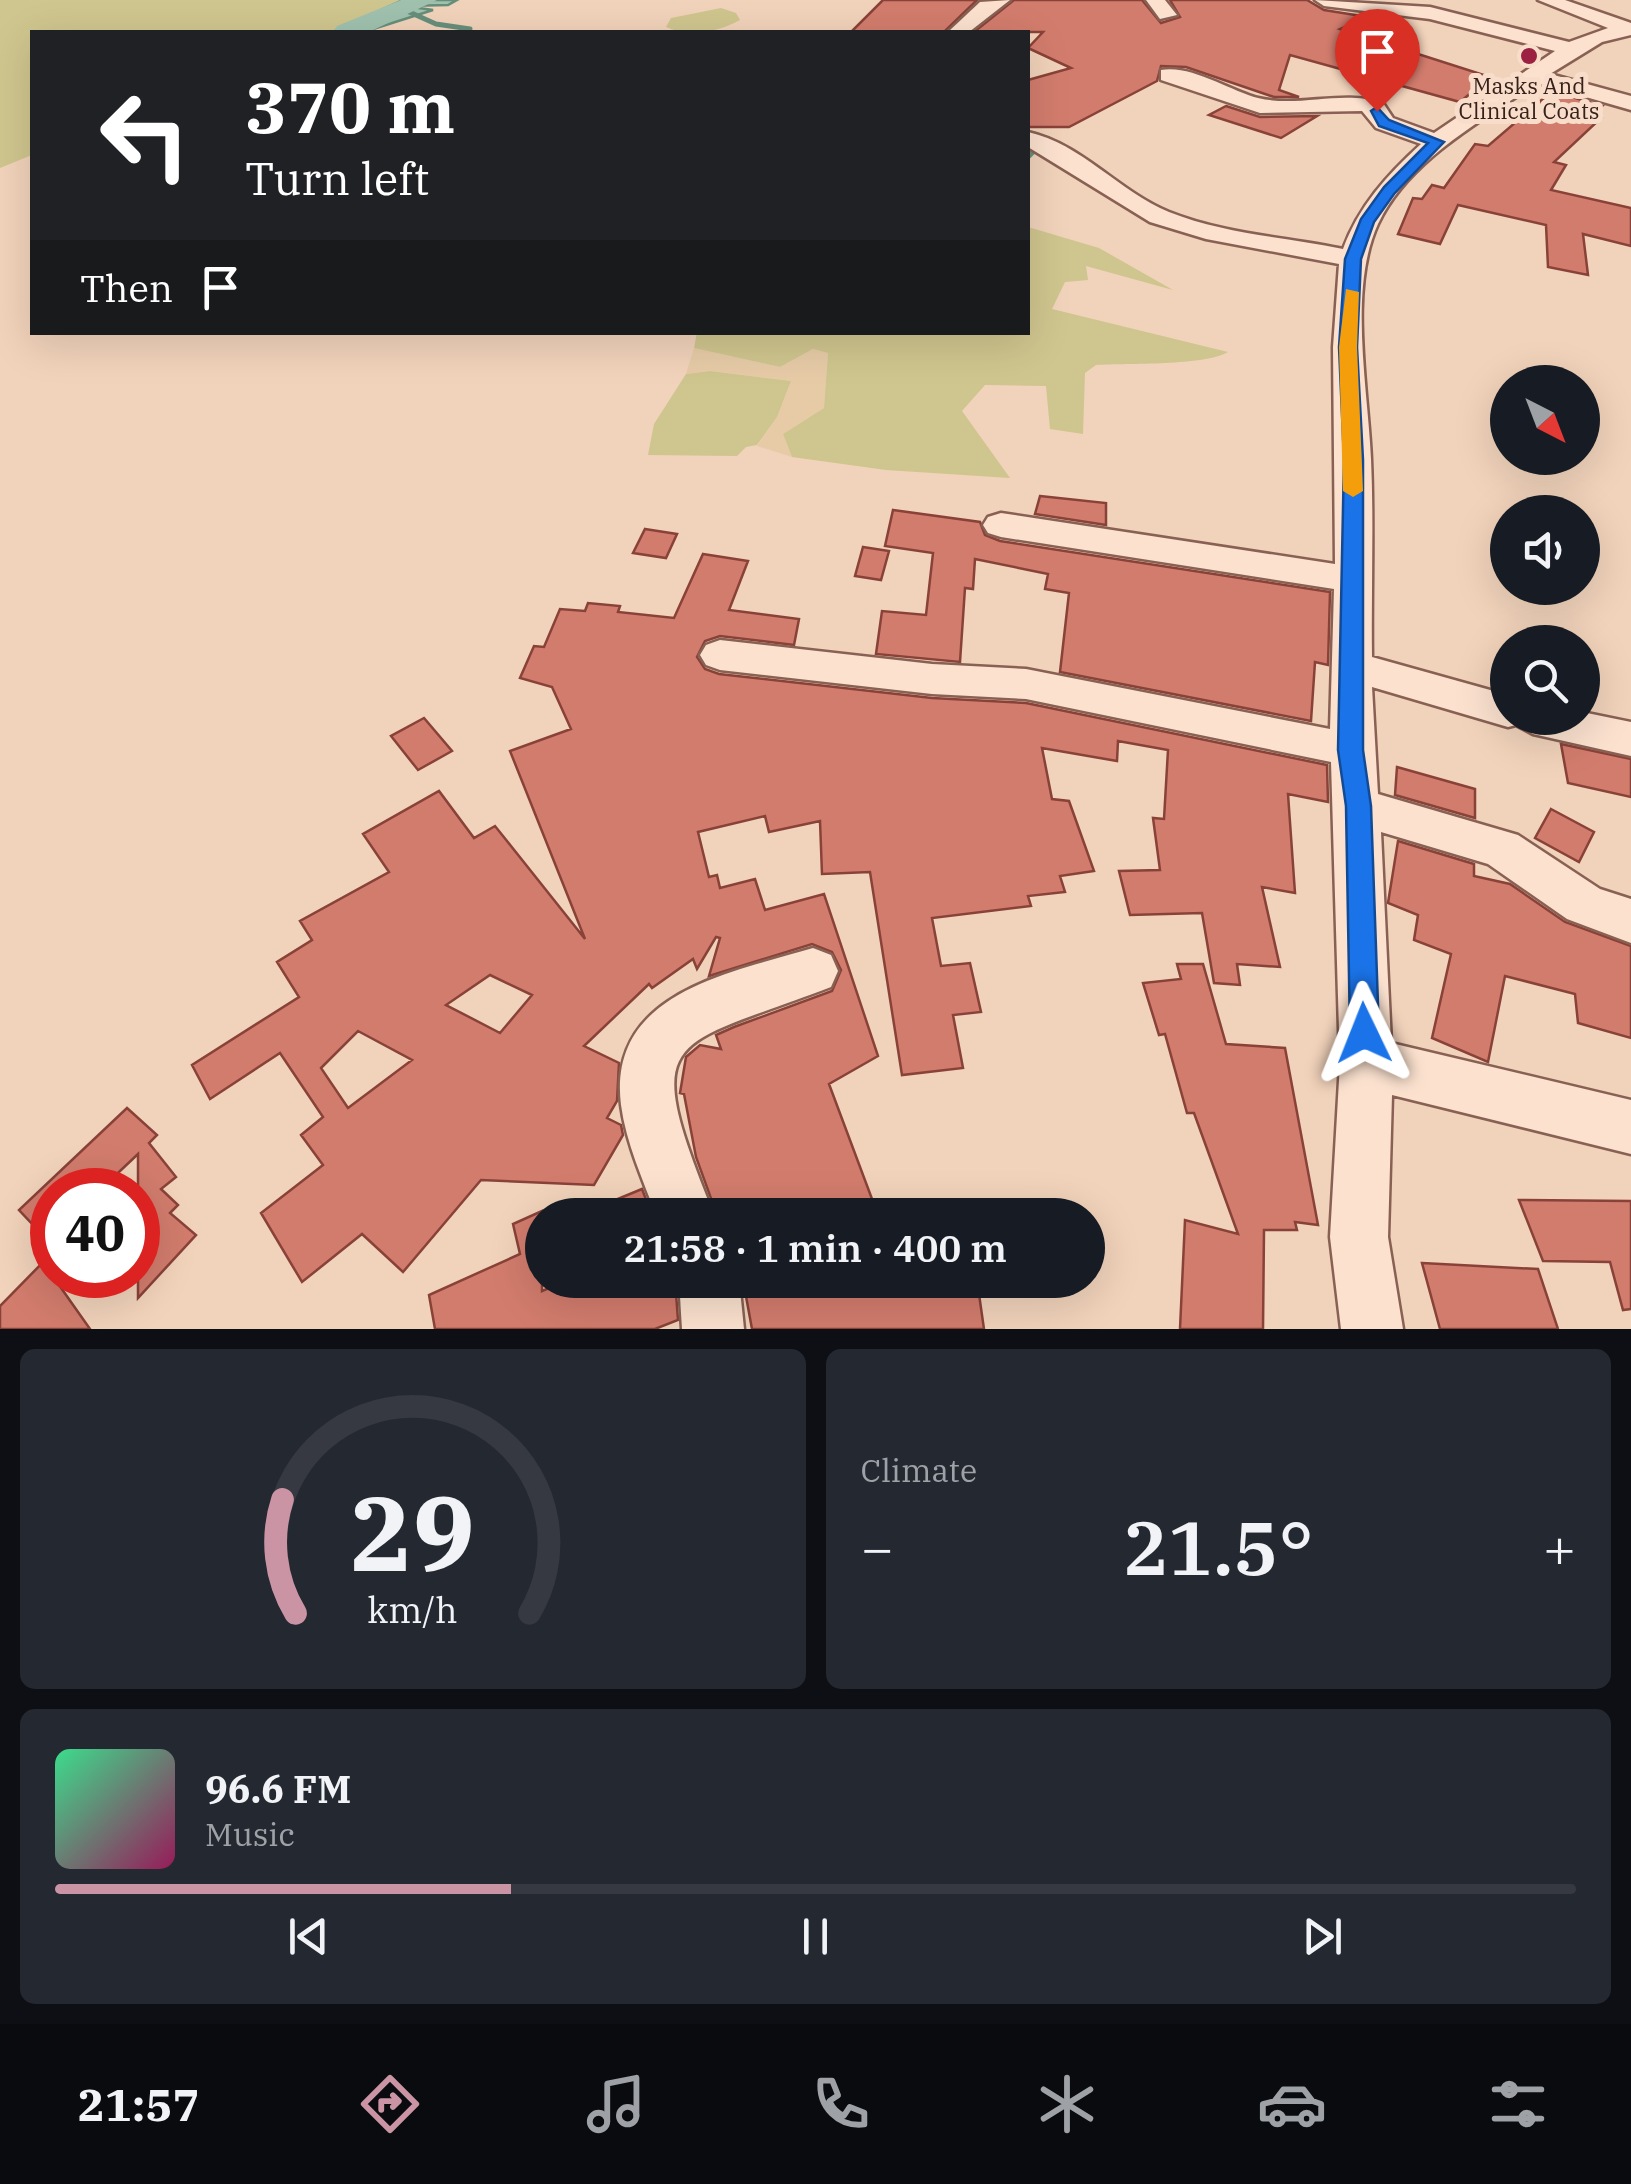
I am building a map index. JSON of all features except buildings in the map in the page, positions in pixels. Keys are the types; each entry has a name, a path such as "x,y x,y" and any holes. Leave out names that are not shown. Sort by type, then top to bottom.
{"street":[{"path":"1324,0 1353,7 1430,12 1572,49"},
{"path":"1548,0 1630,29"},
{"path":"958,2 994,3"},
{"path":"960,30 994,3"},
{"path":"1372,1329 1359,1237 1366,1063 1358,806 1350,750 1354,460 1348,347 1353,259 1366,222 1389,190 1437,142 1572,49 1595,37 1630,29"},
{"path":"1169,75 1268,108 1364,104 1375,108 1384,123 1437,142"},
{"path":"1532,75 1631,103"},
{"path":"1030,140 1045,144 1118,196 1160,218 1353,259"},
{"path":"1001,526 1352,579"},
{"path":"720,654 932,679 1026,684 1170,710 1350,750"},
{"path":"1353,666 1490,705"},
{"path":"1600,732 1631,739"},
{"path":"1358,806 1502,849 1584,904 1631,921"},
{"path":"679,1198 647,1113 644,1072 652,1044 680,1016 813,970"},
{"path":"1366,1063 1631,1127"},
{"path":"710,1298 713,1329"}],"shaded area":[{"path":"0,0 403,0 337,30 30,30 30,156 0,168"},
{"path":"403,0 457,0 448,5 405,6 433,10 370,30 337,30"},
{"path":"721,8 736,13 740,20 712,30 675,30 666,27 671,18"},
{"path":"1030,228 1099,248 1173,290 1086,266 1088,280 1065,282 1052,309 1228,352 1184,362 1096,365 1085,373 1083,434 1050,429 1046,386 985,385 962,411 1010,478 886,470 792,457 783,434 824,408 828,353 813,349 780,367 694,348 696,335 1030,335"},
{"path":"694,348 780,367 813,349 828,353 824,408 783,434 792,457 757,446 777,417 791,381 710,371 686,374"},
{"path":"710,371 791,381 777,417 757,445 746,447 737,456 648,455 654,424 686,374"}],"waterway":[{"path":"352,30 424,0"},
{"path":"407,11 436,24 470,29"},
{"path":"1030,155 1037,148"}],"slow traffic":[{"path":"1351,292 1348,347 1353,491"}],"place":[{"name":"Masks And Clinical Coats","path":"1529,56"}],"route":[{"path":"1364,1033 1358,806 1350,750 1354,460 1348,347 1353,259 1366,222 1397,180 1437,142 1384,123 1377,111"}]}
